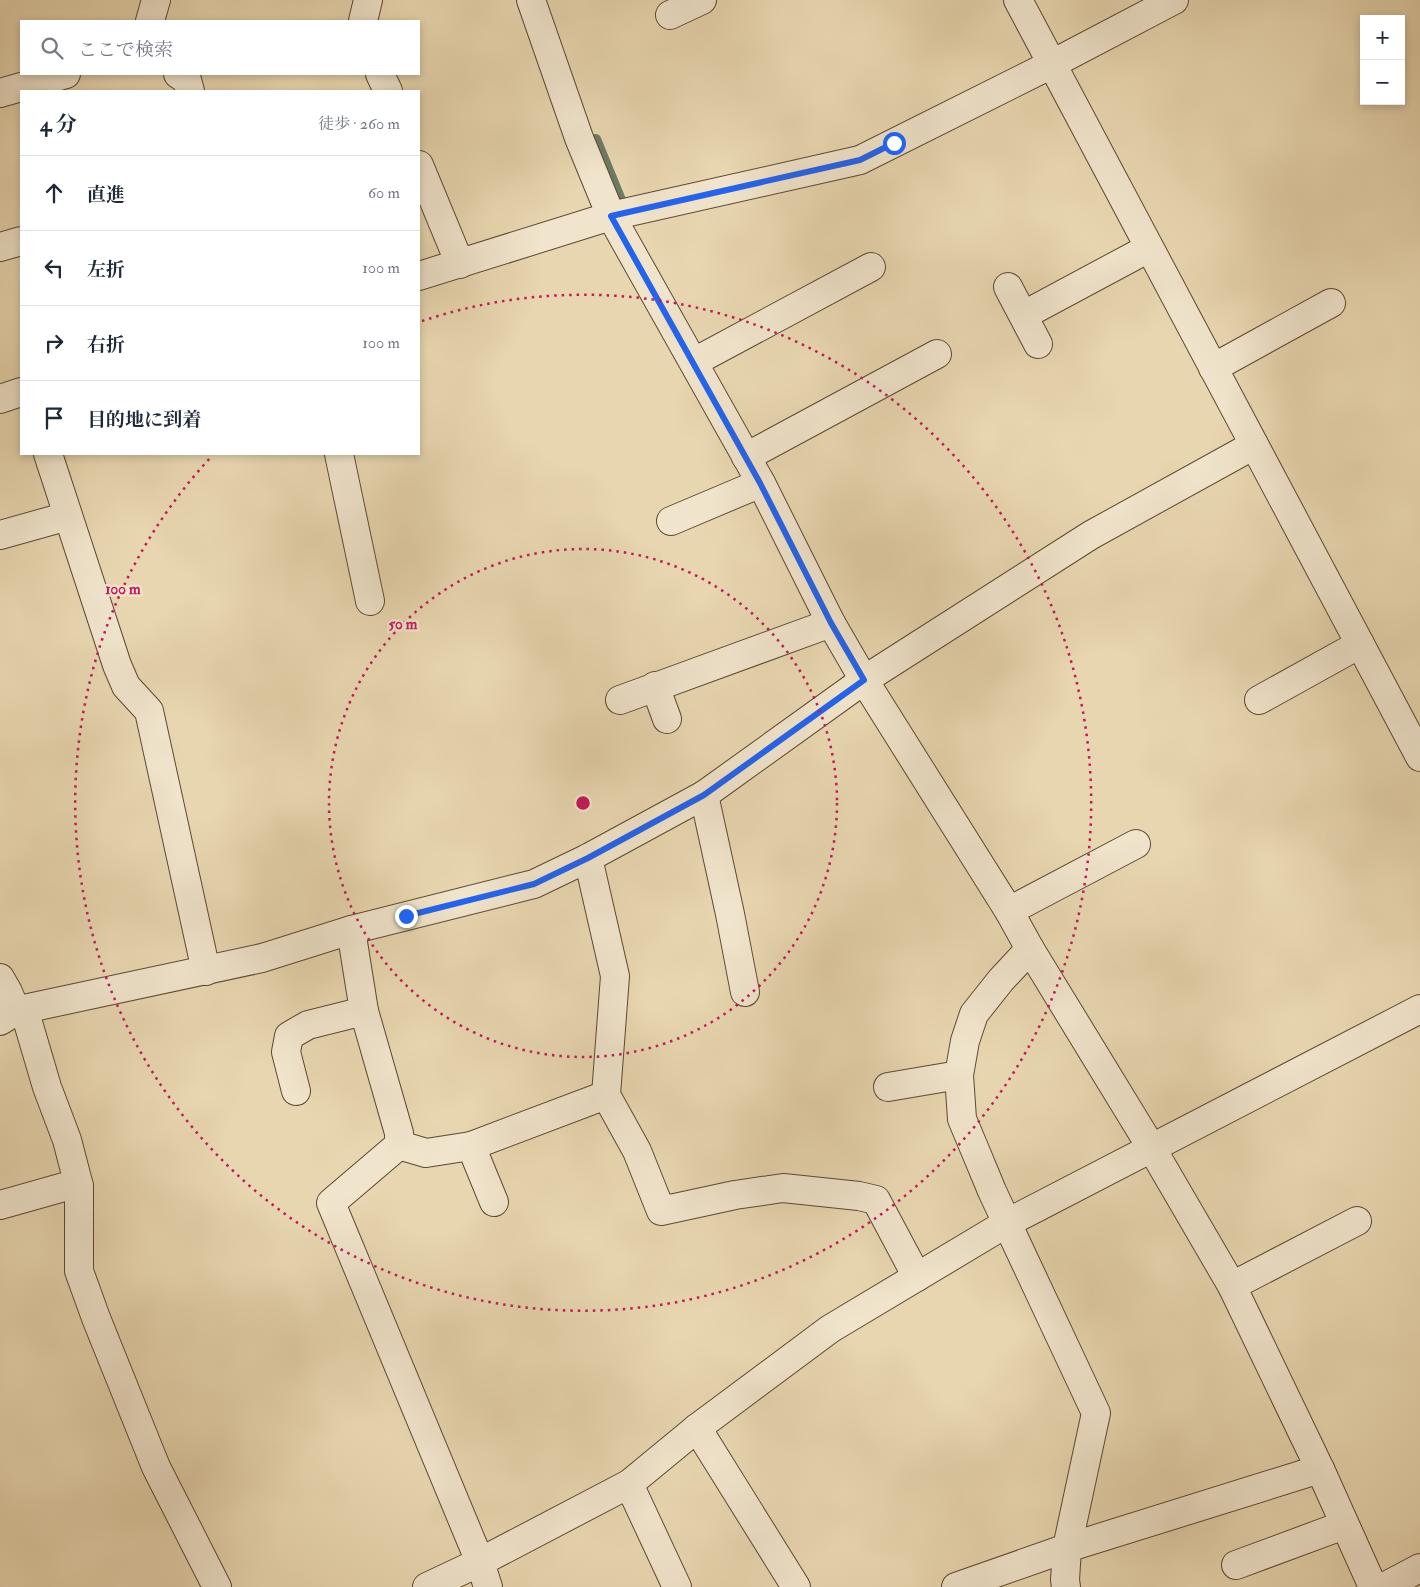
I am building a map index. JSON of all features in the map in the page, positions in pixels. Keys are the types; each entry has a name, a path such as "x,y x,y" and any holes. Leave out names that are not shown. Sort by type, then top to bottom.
{"street":[{"path":"150,20 156,0"},
{"path":"363,20 368,0"},
{"path":"531,0 579,138 752,453 760,483 831,623 864,680 1016,907 1030,949 1151,1147 1232,1286 1320,1469 1373,1587"},
{"path":"670,15 702,0"},
{"path":"1018,0 1420,757"},
{"path":"420,276 621,214 860,160 1052,64 1174,0"},
{"path":"0,94 63,75"},
{"path":"180,75 187,80 190,90"},
{"path":"380,75 388,90"},
{"path":"420,167 460,264"},
{"path":"0,248 20,241"},
{"path":"1024,315 1149,248"},
{"path":"700,358 871,267"},
{"path":"1008,287 1038,344"},
{"path":"1213,368 1331,303"},
{"path":"752,453 937,354"},
{"path":"0,399 20,392"},
{"path":"13,1014 262,958 350,930 534,884 588,858 704,795 864,680 1091,535 1254,445"},
{"path":"48,455 117,665 126,686 149,711 206,971"},
{"path":"339,455 370,601"},
{"path":"671,520 760,483"},
{"path":"0,535 68,516"},
{"path":"620,700 831,623"},
{"path":"1259,700 1360,644"},
{"path":"655,686 667,719"},
{"path":"704,795 745,992"},
{"path":"1016,907 1136,844"},
{"path":"588,858 616,976 606,1095 637,1151 661,1211 735,1195 783,1188 859,1196 876,1200 917,1277"},
{"path":"350,930 364,1011 399,1133 399,1145 331,1203 484,1574"},
{"path":"1030,949 1001,980 974,1014 965,1041 959,1075 962,1119 992,1191 1096,1413 1067,1548 1066,1587"},
{"path":"0,978 8,992 13,1014 47,1087 67,1140 79,1186 79,1271 156,1467 217,1587"},
{"path":"427,1587 484,1574 629,1484 697,1428 830,1329 1007,1223 1420,1009"},
{"path":"296,1091 286,1052 289,1036 308,1026 364,1011"},
{"path":"888,1087 959,1075"},
{"path":"399,1145 426,1153 471,1146 606,1095"},
{"path":"471,1146 494,1202"},
{"path":"0,1205 64,1187 79,1186"},
{"path":"1232,1286 1357,1221"},
{"path":"697,1428 796,1587"},
{"path":"956,1587 1067,1548 1320,1469"},
{"path":"629,1484 677,1587"},
{"path":"1236,1565 1344,1525"},
{"path":"1384,1587 1420,1568"}],"waterway":[{"path":"596,139 621,200 624,213"}],"route":[{"path":"406,916 534,884 588,858 704,795 864,680 831,623 760,483 611,216 860,160 894,143"}]}
